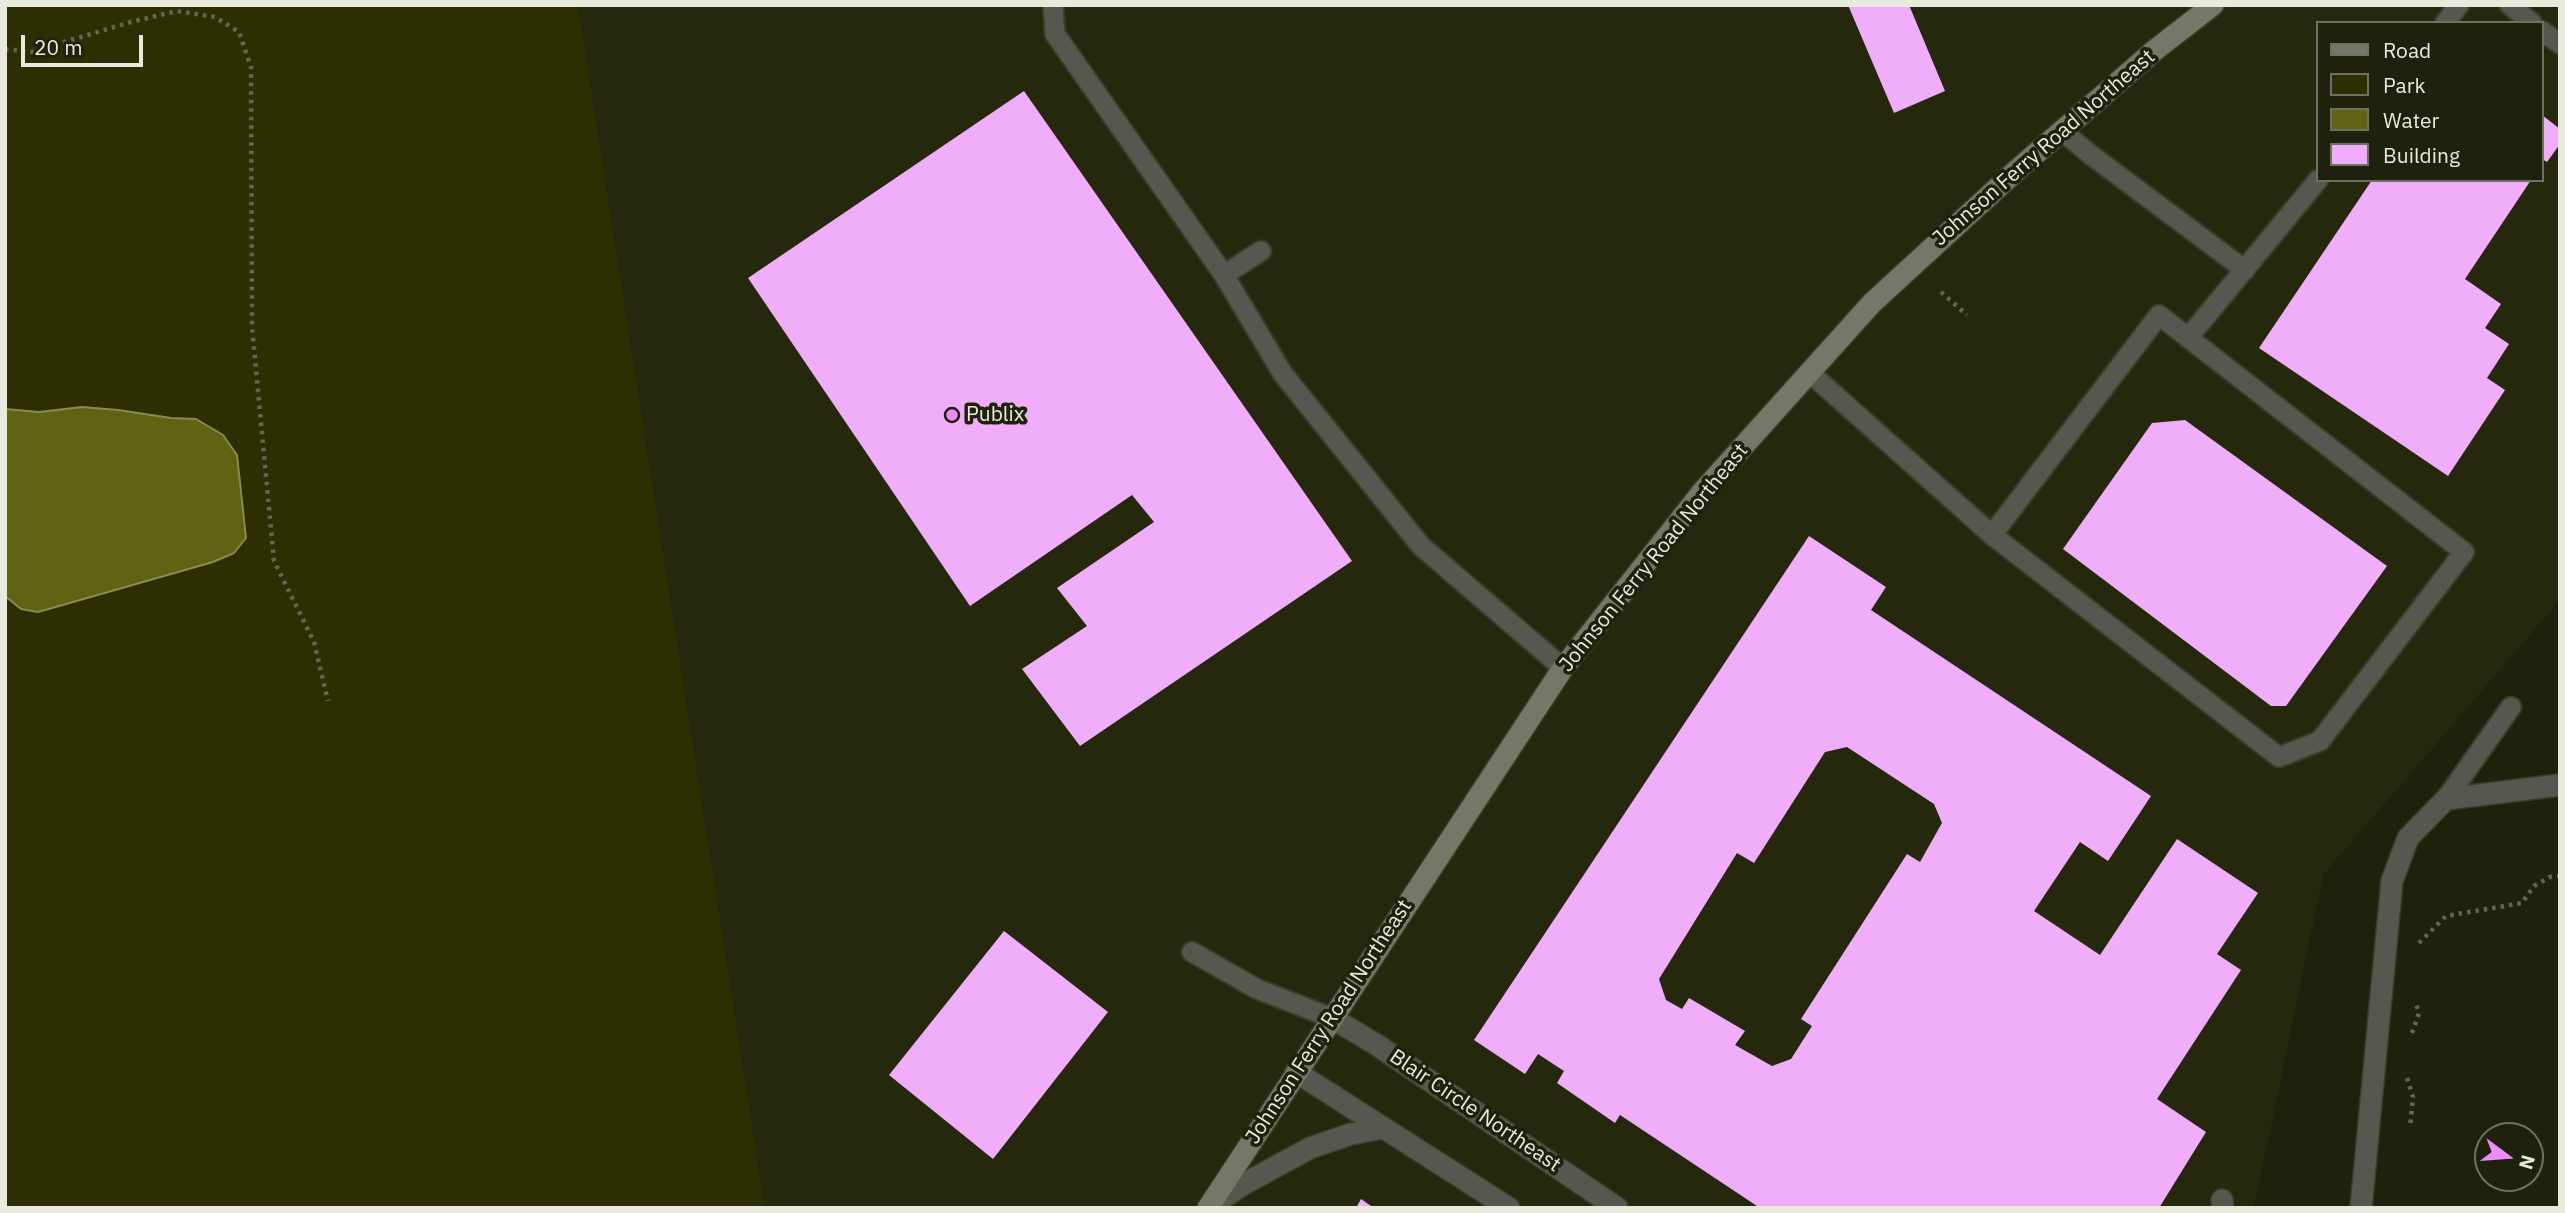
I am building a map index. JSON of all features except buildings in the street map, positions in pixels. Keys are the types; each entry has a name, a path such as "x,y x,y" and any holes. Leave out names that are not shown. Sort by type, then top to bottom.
{"main road":[{"name":"Johnson Ferry Road Northeast","path":"1209,1207 1563,668 1703,491 1872,303 2017,170 2155,50 2213,5"}],"street":[{"path":"2361,1208 2392,881 2408,838 2446,799 2560,785"},
{"name":"Blair Circle Northeast","path":"1332,1018 1377,1045 1617,1208"},
{"path":"1296,1072 1509,1208"},
{"path":"1209,1207 1244,1184 1310,1148 1351,1134 1383,1128"}],"lane":[{"path":"1054,5 1055,34 1224,275 1283,374 1421,546 1563,668"},
{"path":"1055,34 1066,5"},
{"path":"2447,21 2459,5"},
{"path":"2510,5 2530,21"},
{"path":"2544,32 2560,44"},
{"path":"2062,131 2245,270"},
{"path":"2188,338 2316,182"},
{"path":"1224,275 1261,251"},
{"path":"1810,372 1992,535 2279,757 2320,741 2464,552 2160,315 1992,535"},
{"path":"2446,799 2511,707"},
{"path":"1192,952 1256,989 1332,1018"}],"path":[{"path":"5,49 31,52 177,11 215,17 239,32 251,67 252,327 274,561 314,642 328,701"},
{"path":"1941,292 1967,315"},
{"path":"2417,945 2446,916 2522,903 2534,886 2550,877 2560,876"},
{"path":"2412,994 2418,1013 2412,1035"},
{"path":"2403,1067 2413,1097 2410,1128"}],"shaded area":[{"path":"578,5 2560,5 2560,600 2323,875 2254,1208 765,1208"}],"green space":[{"path":"5,5 578,5 765,1208 5,1208"}],"water":[{"path":"82,407 196,419 223,435 237,455 246,538 234,553 213,562 38,612 21,609 5,596 5,409 39,412"}],"place":[{"name":"Publix","path":"952,415"}]}
